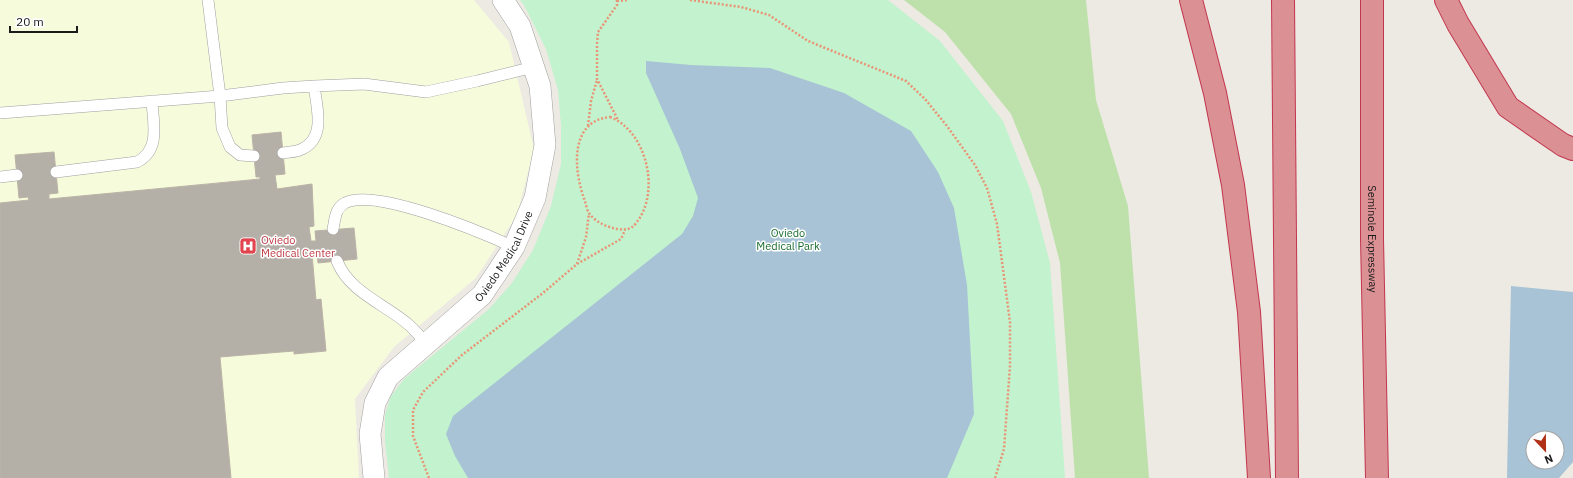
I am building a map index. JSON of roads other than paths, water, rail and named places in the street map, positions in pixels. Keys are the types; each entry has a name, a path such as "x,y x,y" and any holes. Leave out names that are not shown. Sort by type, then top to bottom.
{"highway":[{"path":"1191,0 1215,93 1233,185 1249,312 1259,478"},
{"path":"1283,0 1287,478"},
{"name":"Seminole Expressway","path":"1372,0 1372,239 1377,478"},
{"path":"1446,0 1458,24 1508,107 1563,145 1573,149"}],"street":[{"name":"Oviedo Medical Drive","path":"374,478 370,434 375,403 388,377 482,295 514,247 535,198 544,145 540,86 520,26 503,0"}],"lane":[{"path":"208,0 220,96 222,128 230,147 240,155 254,156"},
{"path":"0,113 220,96 283,88 314,86 364,84 426,92 477,82 534,67"},
{"path":"283,153 301,150 314,141 318,126 314,86"},
{"path":"56,172 137,162 144,158 151,150 154,140 152,101"},
{"path":"0,176 17,175"},
{"path":"333,230 336,211 344,203 358,200 372,200 416,210 473,228 514,247"},
{"path":"337,261 341,272 354,286 409,325 426,343"}],"water":[{"path":"646,61 691,65 770,68 844,93 911,131 938,172 954,208 967,285 974,414 947,478 468,478 455,456 446,434 453,416 682,234 693,216 698,198 680,149 646,73"},
{"path":"1511,286 1573,292 1573,462 1559,478 1507,478"}],"place":[{"name":"Oviedo Medical Center","path":"248,246"}],"park label":[{"name":"Oviedo Medical Park","path":"788,239"}]}
